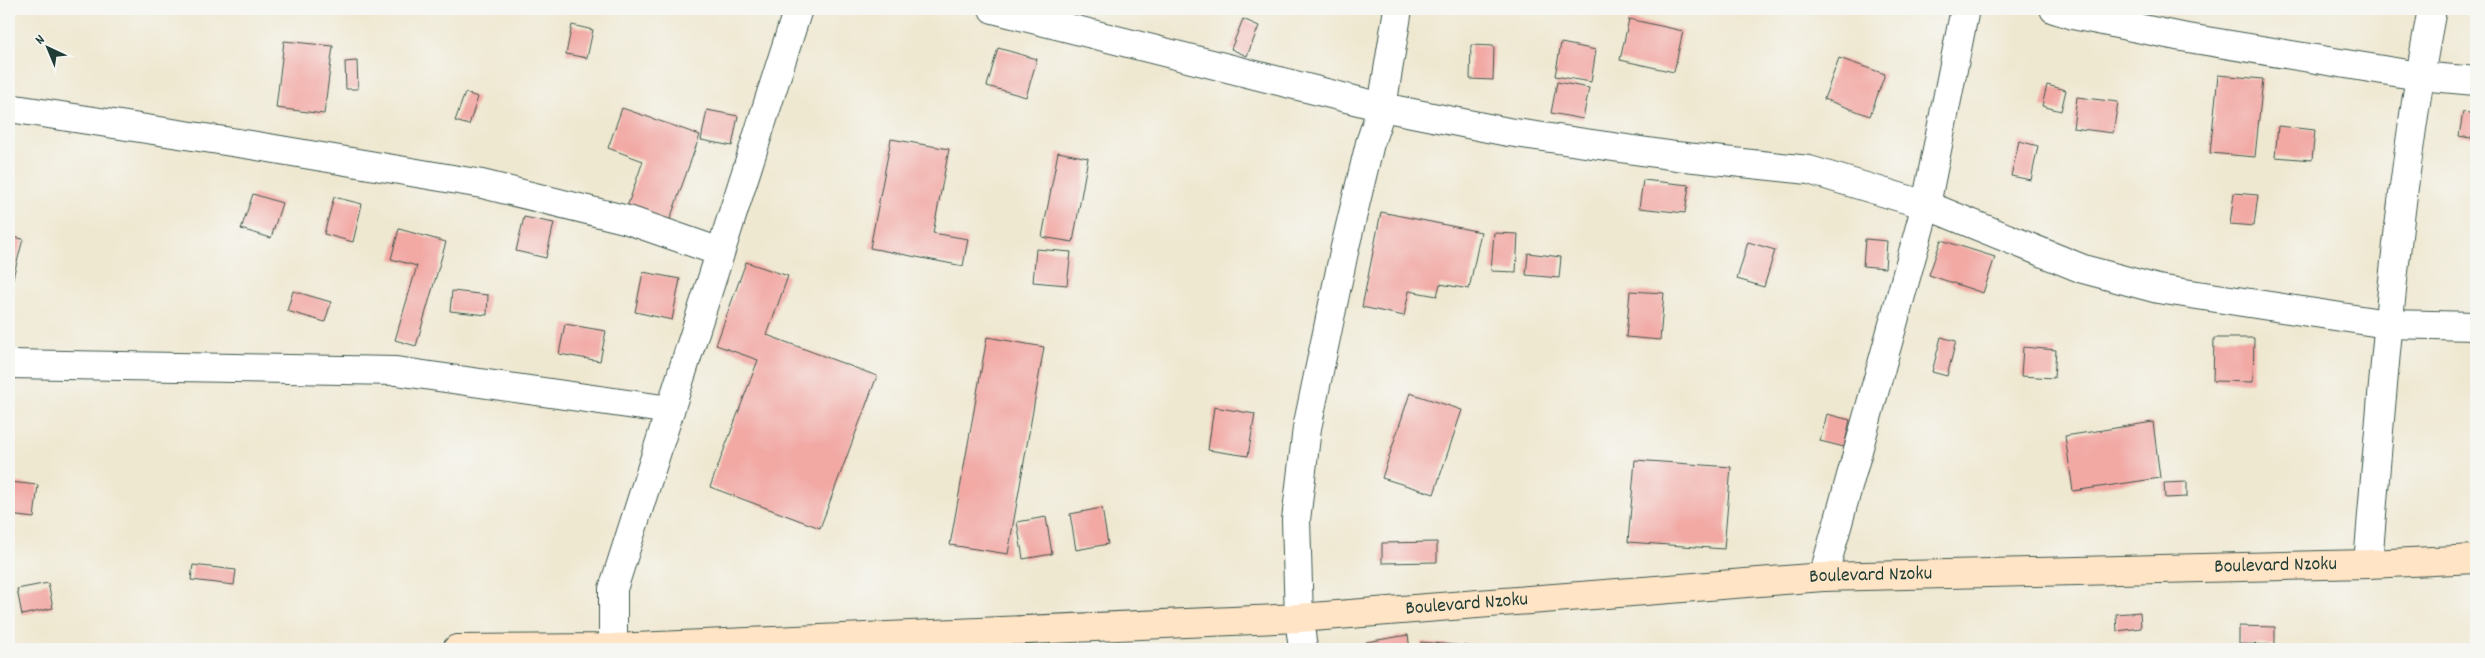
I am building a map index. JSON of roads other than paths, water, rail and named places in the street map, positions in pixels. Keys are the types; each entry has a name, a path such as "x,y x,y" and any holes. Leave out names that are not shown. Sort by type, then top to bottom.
{"street":[{"path":"613,648 613,589 798,9"},
{"path":"993,9 1382,107 1508,132 1676,156 1809,170 1926,204 2083,269 2158,289 2387,324 2476,326"},
{"path":"1303,649 1299,618 1296,520 1307,428 1345,247 1370,143 1382,107 1398,9"},
{"path":"1823,577 1926,204 1965,9"},
{"path":"2054,9 2073,15 2182,37 2419,76 2476,81"},
{"path":"2368,564 2387,324 2419,76 2432,9"},
{"path":"9,108 251,145 482,184 628,220 720,252"},
{"path":"9,364 396,371 670,410"},
{"name":"Boulevard Nzoku","path":"457,649 613,648 1299,618 1823,577 2368,564 2476,559"}]}
